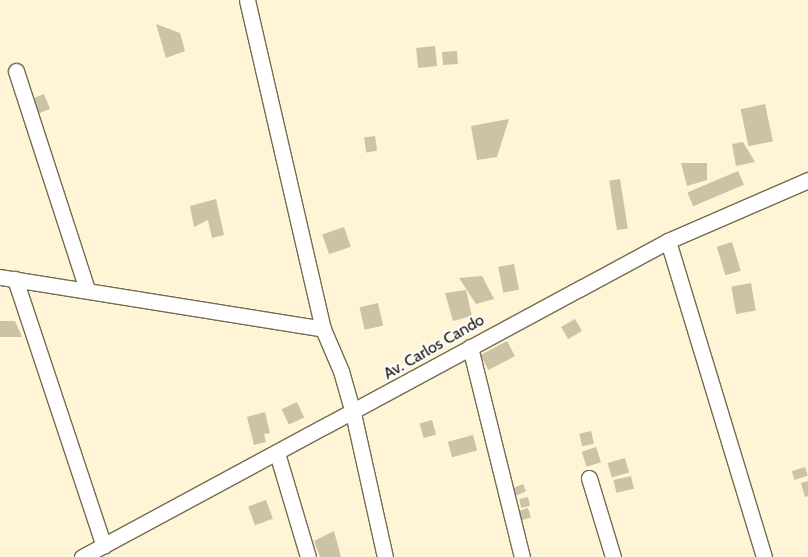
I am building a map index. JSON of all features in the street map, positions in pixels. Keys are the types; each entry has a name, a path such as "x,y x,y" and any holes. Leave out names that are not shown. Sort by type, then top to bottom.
{"street":[{"path":"247,0 323,329 341,370 353,413 385,557"},
{"path":"16,71 87,290"},
{"name":"Av. Carlos Cando","path":"82,557 278,454 668,240 808,180"},
{"path":"668,240 764,557"},
{"path":"104,546 7,278 323,329"},
{"path":"470,347 522,557"},
{"path":"278,454 308,557"},
{"path":"589,478 613,557"}],"building":[{"path":"156,24 180,33 185,51 166,58"},
{"path":"435,46 437,66 418,68 416,48"},
{"path":"457,51 458,64 443,65 442,52"},
{"path":"44,94 50,109 36,114 30,100"},
{"path":"765,104 773,141 748,146 741,109"},
{"path":"509,119 497,157 477,160 471,126"},
{"path":"375,136 377,151 366,152 364,138"},
{"path":"743,142 755,162 736,166 732,144"},
{"path":"681,163 707,163 707,180 687,186"},
{"path":"738,171 744,185 693,206 687,192"},
{"path":"620,179 628,228 617,230 609,181"},
{"path":"216,199 224,235 212,238 208,220 194,227 190,206"},
{"path":"344,227 351,247 329,254 322,234"},
{"path":"732,242 741,271 725,275 717,247"},
{"path":"514,264 519,290 503,293 498,267"},
{"path":"482,276 494,299 476,304 459,278"},
{"path":"751,283 756,311 736,314 731,286"},
{"path":"466,290 472,316 453,321 445,293"},
{"path":"378,303 383,325 365,330 359,307"},
{"path":"575,319 582,331 568,339 561,327"},
{"path":"0,321 15,321 22,337 0,337"},
{"path":"507,341 515,356 488,370 481,355"},
{"path":"297,402 304,417 289,425 282,409"},
{"path":"265,412 270,433 264,434 266,442 254,445 247,417"},
{"path":"432,420 436,434 424,438 420,424"},
{"path":"591,431 594,444 582,446 579,434"},
{"path":"473,435 477,450 452,457 448,442"},
{"path":"596,447 601,462 587,467 582,452"},
{"path":"625,458 629,472 612,477 608,463"},
{"path":"805,467 808,476 794,480 792,471"},
{"path":"631,476 634,489 616,493 613,480"},
{"path":"808,481 808,496 805,497 801,483"},
{"path":"523,484 526,491 516,496 513,488"},
{"path":"528,497 530,506 521,508 519,499"},
{"path":"266,500 273,519 255,525 248,506"},
{"path":"528,508 531,518 520,521 517,511"},
{"path":"334,531 341,557 320,557 314,541"}]}
